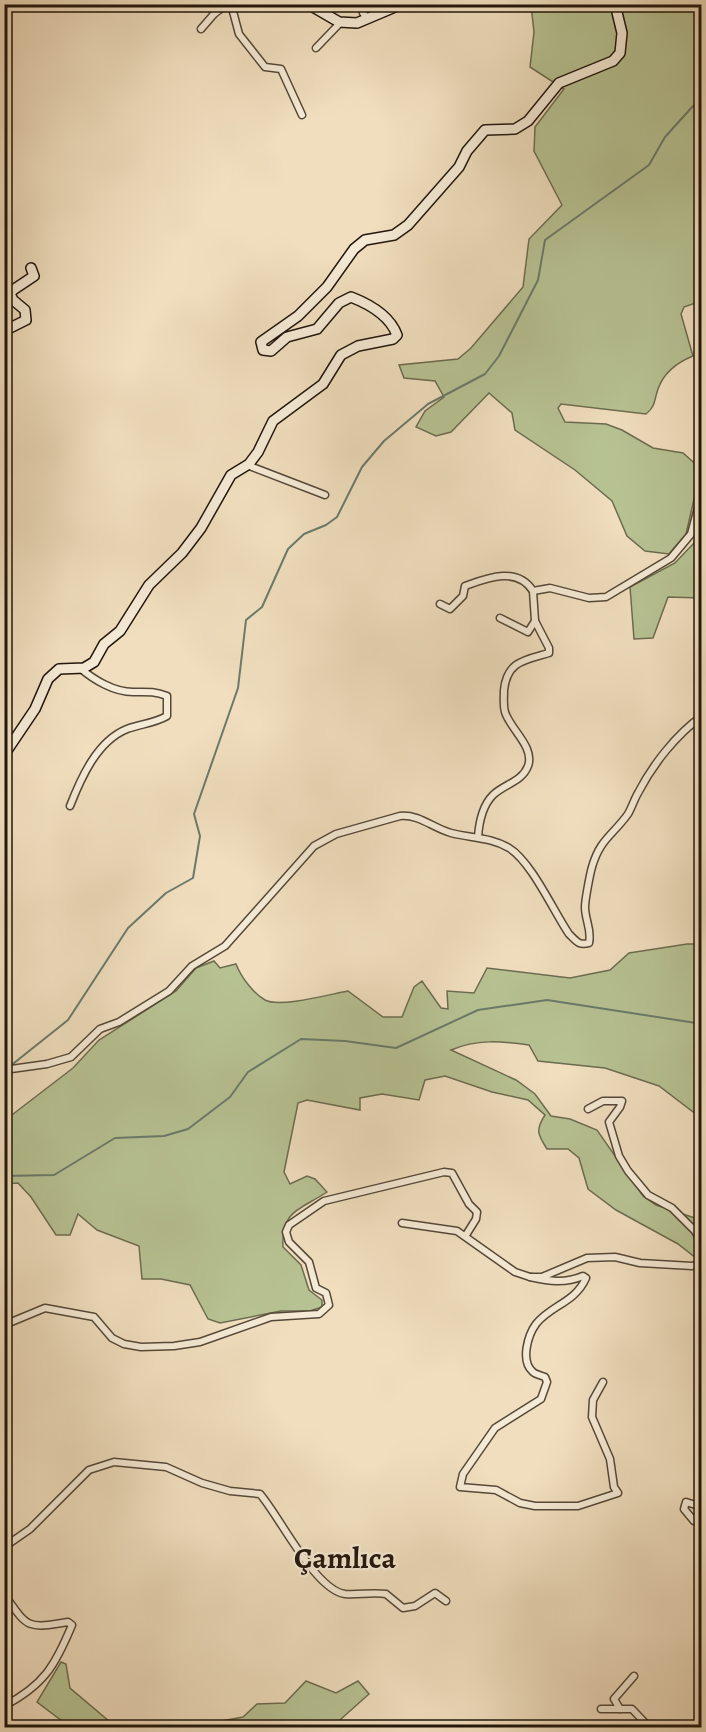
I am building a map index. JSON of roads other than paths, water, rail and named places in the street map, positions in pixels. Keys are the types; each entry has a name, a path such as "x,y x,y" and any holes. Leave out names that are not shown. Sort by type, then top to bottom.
{"street":[{"path":"201,29 214,14 229,4 239,34 265,67 281,69 302,115"},
{"path":"308,4 341,22 357,23 402,4"},
{"path":"367,4 363,13 368,19"},
{"path":"4,755 35,709 48,679 59,669 84,668 94,662 104,644 120,631 149,585 182,553 201,528 231,476 247,465 258,452 273,421 323,384 341,355 358,346 393,339 397,335 393,326 368,304 351,297 339,303 317,329 287,337 271,351 263,350 261,342 298,316 327,287 354,249 365,240 394,235 408,225 459,167 467,151 485,130 515,129 528,121 560,84 614,61 620,52 622,33 615,4"},
{"path":"316,48 341,22"},
{"path":"4,331 27,320 25,310 10,294 34,276 31,268"},
{"path":"247,465 326,495"},
{"path":"533,591 550,588 589,598 606,597 671,558 691,534 702,493"},
{"path":"440,604 450,609 463,596 465,586 491,577 519,579 533,591 534,627 524,632 500,618"},
{"path":"478,837 485,808 493,795 510,785 528,765 529,755 504,711 504,697 506,676 510,669 517,663 549,653 549,648 535,621"},
{"path":"70,806 93,759 111,738 126,730 161,720 167,716 169,708 166,696 149,691 119,690 89,676 80,667"},
{"path":"4,1070 47,1064 71,1057 100,1029 118,1022 169,991 192,966 225,946 305,855 324,839 364,825 410,815 452,833 478,837 510,848 534,876 569,934 576,942 583,945 589,943 591,934 587,923 586,901 591,869 599,849 606,837 627,815 638,792 678,735 702,716"},
{"path":"588,1109 603,1101 622,1101 609,1122 619,1156 648,1195 672,1208 695,1231 702,1244"},
{"path":"4,1325 45,1308 94,1317 112,1338 141,1347 200,1342 271,1317 319,1314 329,1305 326,1293 316,1288 309,1262 290,1242 286,1232 289,1225 324,1201 444,1172 452,1173 466,1199 477,1212 476,1219 466,1235"},
{"path":"402,1223 457,1231 466,1235 515,1272 530,1277 554,1282 571,1281 583,1276 586,1278 580,1292 537,1324 528,1340 526,1361 533,1372 546,1377 547,1382 541,1398 495,1428 463,1474 460,1487 496,1490 519,1503 535,1506 578,1506 618,1493 614,1487 610,1459 592,1417 593,1400 603,1382"},
{"path":"530,1277 542,1277 587,1258 615,1257 640,1263 692,1266 702,1263"},
{"path":"4,1547 30,1529 89,1470 114,1462 134,1463 166,1467 202,1483 231,1491 260,1494 312,1571 331,1588 343,1594 386,1594 403,1608 415,1606 435,1593 446,1601"},
{"path":"702,1507 686,1502 684,1509 694,1521 702,1524"},
{"path":"4,1594 22,1620 35,1627 68,1622 72,1625 52,1669 41,1682 4,1706"},
{"path":"620,1709 614,1699 634,1676"},
{"path":"601,1709 632,1709 650,1728"},
{"path":"685,1728 702,1724"}],"waterway":[{"path":"9,1067 68,1020 128,928 166,893 193,878 200,836 194,814 238,688 246,620 262,607 288,549 304,534 326,525 337,517 362,467 384,441 428,404 485,374 499,356 538,280 545,240 649,165 665,137 693,106 702,105"},
{"path":"4,1176 54,1175 115,1138 164,1136 188,1129 230,1097 248,1072 301,1039 345,1041 396,1048 478,1010 547,1000 696,1023 702,1028"}],"district":[{"name":"Çamlıca","path":"345,1558"}]}
